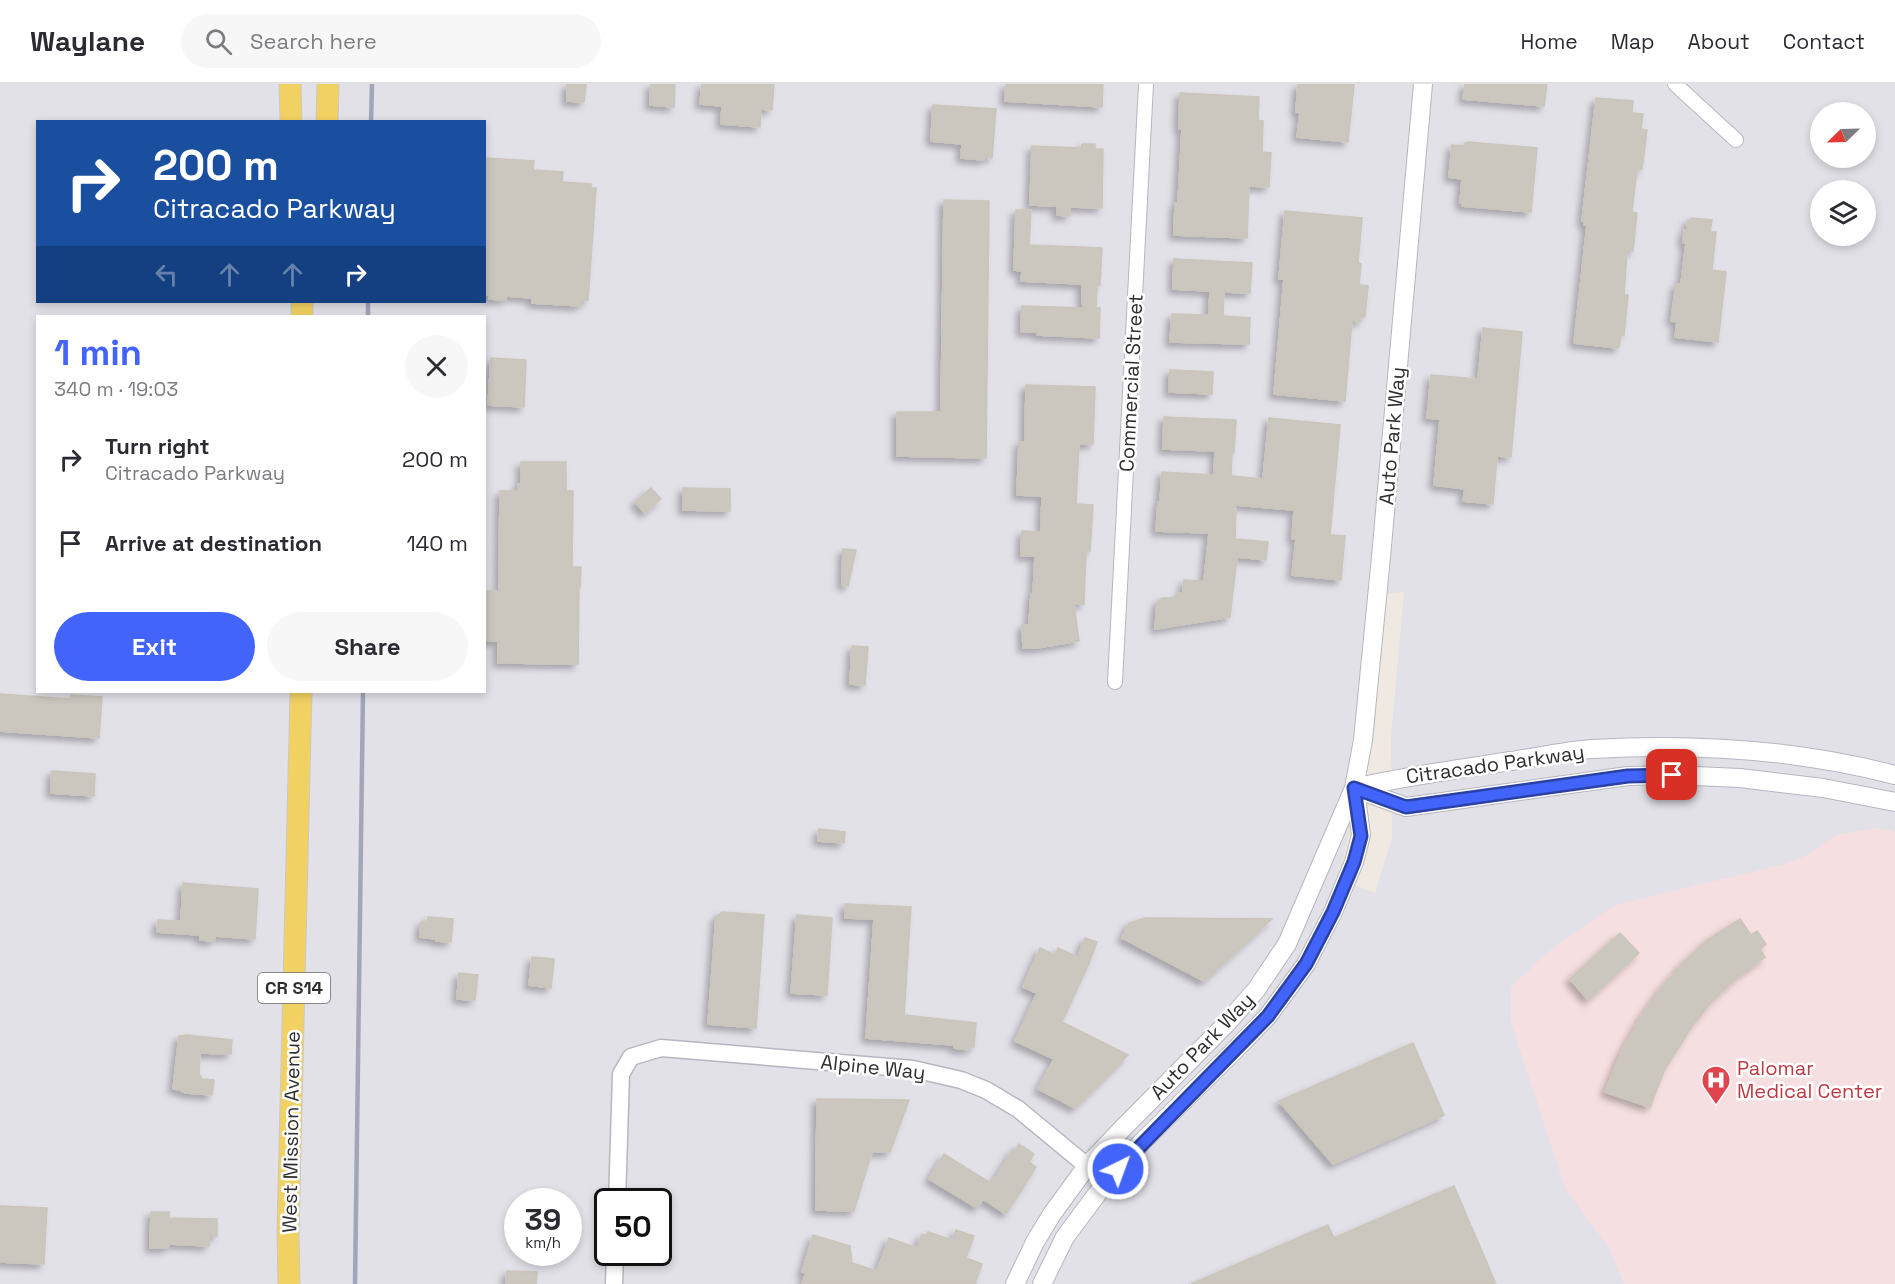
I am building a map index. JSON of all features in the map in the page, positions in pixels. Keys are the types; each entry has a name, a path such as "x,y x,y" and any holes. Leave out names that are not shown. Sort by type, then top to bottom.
{"main road":[{"path":"290,84 291,120"},
{"path":"327,120 328,84"},
{"name":"Auto Park Way","path":"1015,1284 1035,1242 1052,1214 1087,1166 1227,1023 1256,990 1287,944 1354,788 1363,740 1381,557 1423,84"},
{"name":"West Mission Avenue","path":"289,1284 288,1232 301,693"},
{"name":"Citracado Parkway","path":"1354,788 1403,777 1591,749 1666,747 1820,759 1895,775"},
{"name":"Citracado Parkway","path":"1354,788 1406,807 1628,776 1672,775 1740,778 1823,788 1895,802"},
{"name":"Auto Park Way","path":"1042,1284 1065,1237 1106,1182 1141,1143 1268,1016 1306,964 1333,912 1354,862 1361,836 1354,788"}],"street":[{"name":"Commercial Street","path":"1115,682 1146,84"},
{"path":"1675,84 1736,140"},
{"name":"Alpine Way","path":"617,1188 621,1074 631,1057 661,1048 913,1068 973,1084 1003,1099 1033,1120 1087,1166"},
{"path":"614,1284 615,1266"}],"shaded area":[{"path":"0,84 1895,84 1895,1284 0,1284","holes":["1404,592 1391,737 1392,838 1375,893 1338,878 1352,823 1377,595"]},
{"name":"Palomar Medical Center","path":"1879,828 1895,832 1895,1284 1624,1284 1610,1249 1565,1188 1511,1022 1511,987 1549,951 1615,905 1785,864 1808,855 1836,835"}],"building":[{"path":"567,84 586,84 584,102 567,101"},
{"path":"651,84 675,84 674,107 650,105"},
{"path":"702,84 774,84 772,110 761,109 760,127 721,124 722,106 700,104"},
{"path":"1006,84 1103,84 1102,107 1005,101"},
{"path":"1298,84 1354,84 1348,142 1297,137 1300,113 1296,112"},
{"path":"1465,84 1547,84 1544,106 1463,99"},
{"path":"1180,93 1259,97 1258,120 1263,121 1262,152 1271,153 1269,187 1249,186 1247,238 1174,235 1182,129 1179,129"},
{"path":"1596,98 1633,101 1632,113 1643,114 1641,129 1647,130 1642,169 1637,168 1632,212 1637,213 1633,251 1627,251 1624,295 1628,295 1624,335 1621,335 1617,348 1574,343 1587,225 1584,225 1585,221 1582,221"},
{"path":"933,105 996,109 992,158 984,157 984,160 961,158 962,144 931,141"},
{"path":"1468,142 1537,148 1531,212 1462,206 1463,203 1460,203 1462,179 1449,177 1452,145 1465,146"},
{"path":"1082,144 1095,144 1095,149 1103,149 1102,208 1070,207 1070,216 1057,215 1057,206 1030,205 1032,146 1081,148"},
{"path":"486,158 534,161 533,170 563,172 562,182 591,184 591,188 596,188 588,300 581,301 581,306 532,303 532,298 506,296 506,300 489,299 489,295 486,294"},
{"path":"944,200 989,201 986,458 897,456 897,412 941,412"},
{"path":"1016,210 1031,210 1029,245 1102,248 1096,308 1100,308 1099,338 1021,332 1022,306 1084,308 1082,284 1021,281 1022,271 1014,270"},
{"path":"1285,211 1362,218 1358,263 1361,264 1359,285 1368,286 1365,316 1361,316 1360,322 1352,321 1345,401 1274,394 1284,279 1279,279"},
{"path":"1691,218 1712,220 1710,232 1716,232 1712,270 1726,272 1718,342 1675,337 1677,322 1671,321 1676,284 1681,284 1686,243 1683,243 1684,230 1687,230 1688,220 1691,221"},
{"path":"1174,259 1252,263 1250,293 1224,292 1223,316 1250,318 1249,344 1170,342 1172,314 1209,315 1210,291 1173,289"},
{"path":"1483,328 1522,332 1511,457 1497,456 1493,504 1463,501 1465,489 1434,485 1440,419 1427,418 1431,375 1478,379"},
{"path":"491,358 526,360 524,407 488,405"},
{"path":"1170,370 1213,372 1212,394 1169,392"},
{"path":"1026,385 1095,387 1093,444 1079,444 1076,504 1093,505 1090,551 1086,551 1084,604 1074,604 1079,641 1037,648 1023,648 1022,625 1029,625 1035,556 1021,556 1022,531 1041,532 1042,496 1017,495 1019,442 1025,442"},
{"path":"1164,417 1236,420 1231,476 1263,479 1269,418 1340,425 1330,535 1345,536 1341,580 1292,575 1296,539 1292,539 1294,510 1236,505 1235,539 1268,542 1266,560 1237,557 1230,617 1155,629 1157,603 1162,598 1178,598 1178,593 1183,593 1184,580 1204,581 1209,533 1156,531 1162,472 1214,475 1215,451 1163,449"},
{"path":"521,462 566,462 566,491 573,491 572,567 581,567 578,664 498,663 498,641 486,641 486,591 499,591 500,491 518,491 518,484 521,484"},
{"path":"651,488 661,499 645,513 635,502"},
{"path":"683,488 730,489 730,511 683,510"},
{"path":"843,549 856,550 848,586 842,585"},
{"path":"852,646 868,647 865,685 850,684"},
{"path":"0,694 71,699 71,695 102,697 99,738 0,731"},
{"path":"52,771 95,774 94,796 51,793"},
{"path":"819,829 845,832 844,843 818,841"},
{"path":"183,883 258,889 255,939 215,936 214,941 200,940 200,935 157,932 158,920 181,921"},
{"path":"845,904 911,907 904,1015 976,1023 974,1047 969,1047 969,1050 954,1048 954,1045 866,1038 874,919 845,918"},
{"path":"722,912 764,915 756,1028 708,1024 716,917"},
{"path":"797,915 832,918 827,995 791,993"},
{"path":"428,917 453,919 451,942 420,937 421,922 427,922"},
{"path":"1145,918 1272,919 1204,981 1122,938 1129,923"},
{"path":"1740,919 1751,935 1757,931 1766,944 1760,949 1765,957 1737,977 1712,1001 1692,1026 1665,1069 1650,1107 1605,1092 1620,1055 1641,1017 1662,987 1707,940"},
{"path":"1620,933 1639,953 1588,1000 1570,979"},
{"path":"1085,938 1097,942 1062,1022 1128,1055 1075,1108 1038,1089 1054,1059 1015,1041 1037,993 1023,987 1040,948 1055,955 1058,948 1078,957"},
{"path":"532,957 554,959 551,988 529,985"},
{"path":"459,973 478,975 475,1000 457,999"},
{"path":"179,1036 232,1040 231,1054 200,1053 199,1076 201,1079 214,1080 212,1095 186,1093 173,1089"},
{"path":"1413,1043 1444,1115 1333,1164 1279,1101"},
{"path":"817,1099 909,1100 890,1152 872,1152 854,1211 816,1210"},
{"path":"1019,1144 1034,1154 1029,1162 1036,1167 1006,1214 983,1199 977,1208 929,1179 944,1154 992,1184 1012,1151 1014,1152"},
{"path":"1454,1186 1496,1284 1191,1284 1328,1225 1334,1238"},
{"path":"0,1206 47,1208 44,1264 0,1262"},
{"path":"151,1212 169,1212 169,1218 217,1219 217,1236 209,1236 209,1246 169,1244 168,1248 150,1248"},
{"path":"956,1230 974,1236 966,1258 982,1264 975,1284 802,1284 806,1273 802,1272 813,1235 850,1246 852,1263 877,1271 889,1238 917,1248 922,1234 926,1236 928,1232 952,1240"},
{"path":"507,1271 537,1272 536,1284 506,1283"}],"railway":[{"path":"371,120 372,84"},
{"path":"368,303 368,315"},
{"path":"355,1284 363,693"}],"place":[{"name":"Palomar Medical Center","path":"1716,1106"}],"route":[{"path":"1118,1169 1268,1016 1306,964 1333,912 1354,862 1361,836 1354,788 1406,807 1628,776 1672,775"}]}
